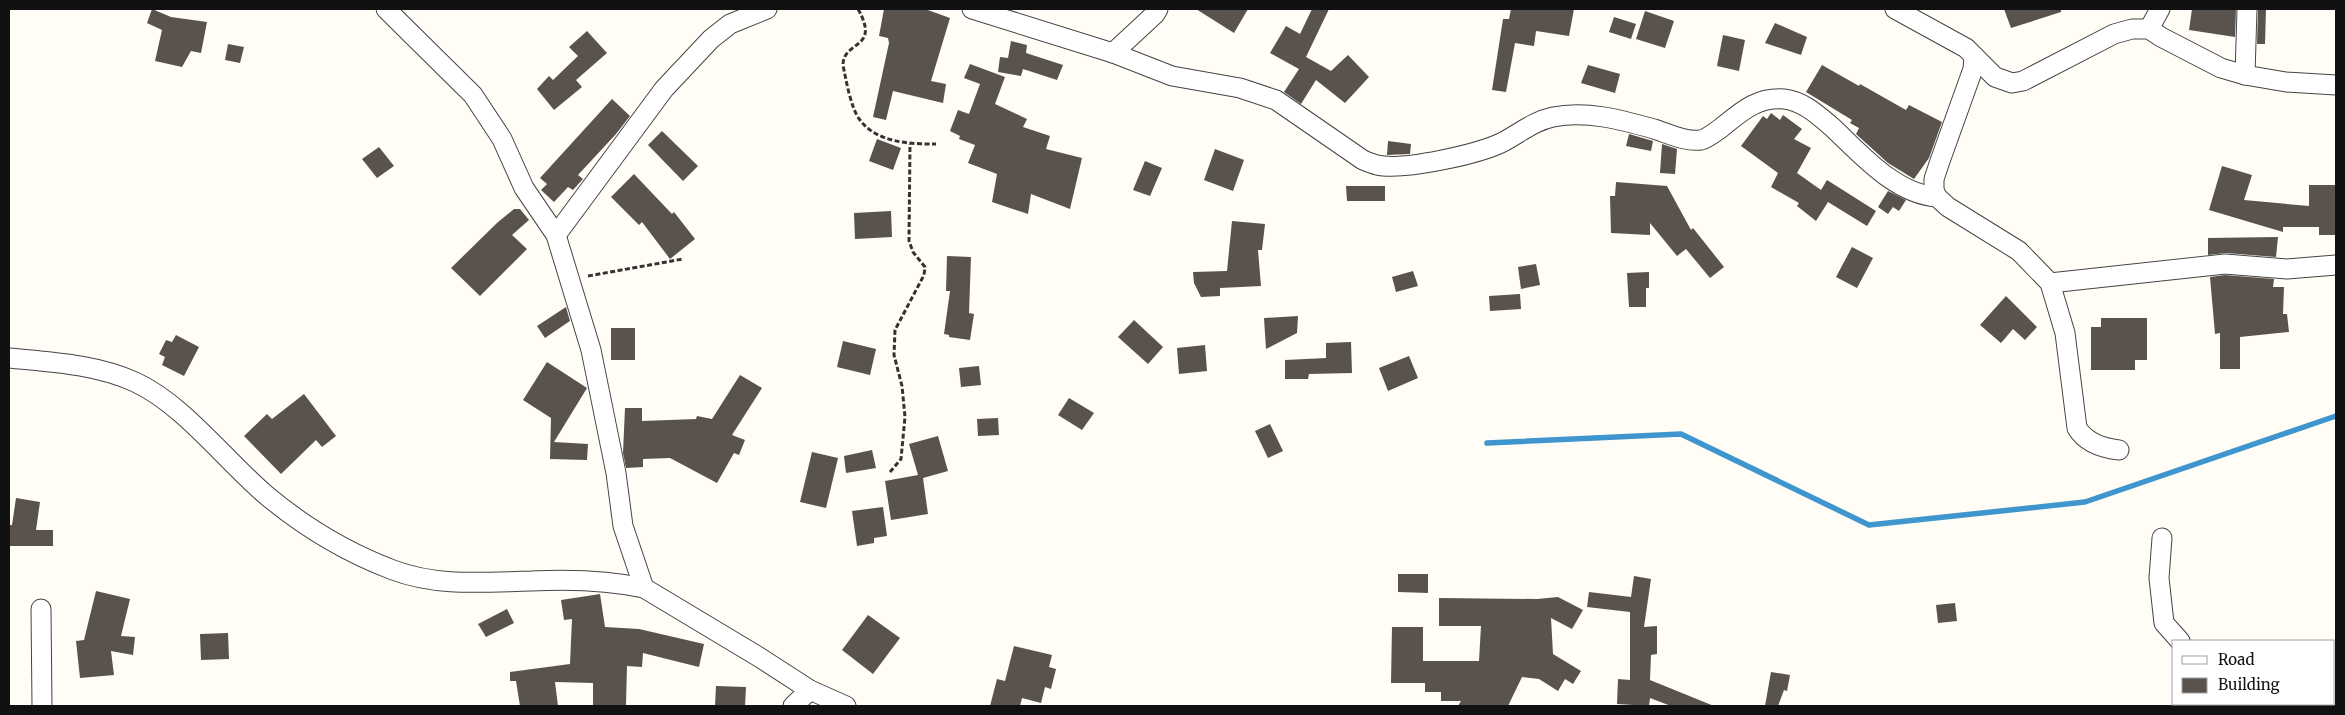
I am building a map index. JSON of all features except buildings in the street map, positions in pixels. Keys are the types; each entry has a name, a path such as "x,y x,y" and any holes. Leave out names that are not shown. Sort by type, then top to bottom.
{"street":[{"path":"386,9 472,95 502,139 524,188 556,235 591,350 616,473 623,526 644,588"},
{"path":"556,235 664,89 711,39 730,24 767,9"},
{"path":"972,9 1113,53 1172,76 1240,88 1276,100 1363,160 1378,165 1402,166 1473,152 1502,142 1530,125 1552,117 1573,114 1602,117 1686,139 1705,139 1754,103 1785,99 1806,106 1820,116 1880,170 1906,188 1922,195 1937,197"},
{"path":"1113,53 1158,9"},
{"path":"1895,9 1966,48 1995,77 2012,83 2023,81 2114,34 2132,29 2149,29 2220,68 2245,75 2286,82 2336,85"},
{"path":"2149,29 2160,9"},
{"path":"2245,75 2248,9"},
{"path":"1974,56 1970,78 1934,179 1934,190 1937,197 1948,207 2019,250 2050,283 2065,333 2077,428 2082,437 2091,442 2103,447 2119,450"},
{"path":"2050,283 2225,264 2287,269 2336,265"},
{"path":"9,358 103,371 136,382 179,411 266,496 299,520 338,544 393,570 435,581 478,584 532,581 617,582 644,588 810,690 846,706"},
{"path":"2162,538 2159,578 2164,624 2179,640"},
{"path":"41,609 42,706"},
{"path":"793,706 810,690"}],"path":[{"path":"858,9 866,22 866,32 857,46 846,53 843,65 859,119 869,130 883,137 910,144 936,144"},
{"path":"890,472 901,459 905,417 902,386 894,355 895,330 924,274 925,267 913,252 909,241 910,144"},
{"path":"570,279 683,259"}],"waterway":[{"path":"1487,443 1681,434 1869,525 2085,502 2336,416"}]}
